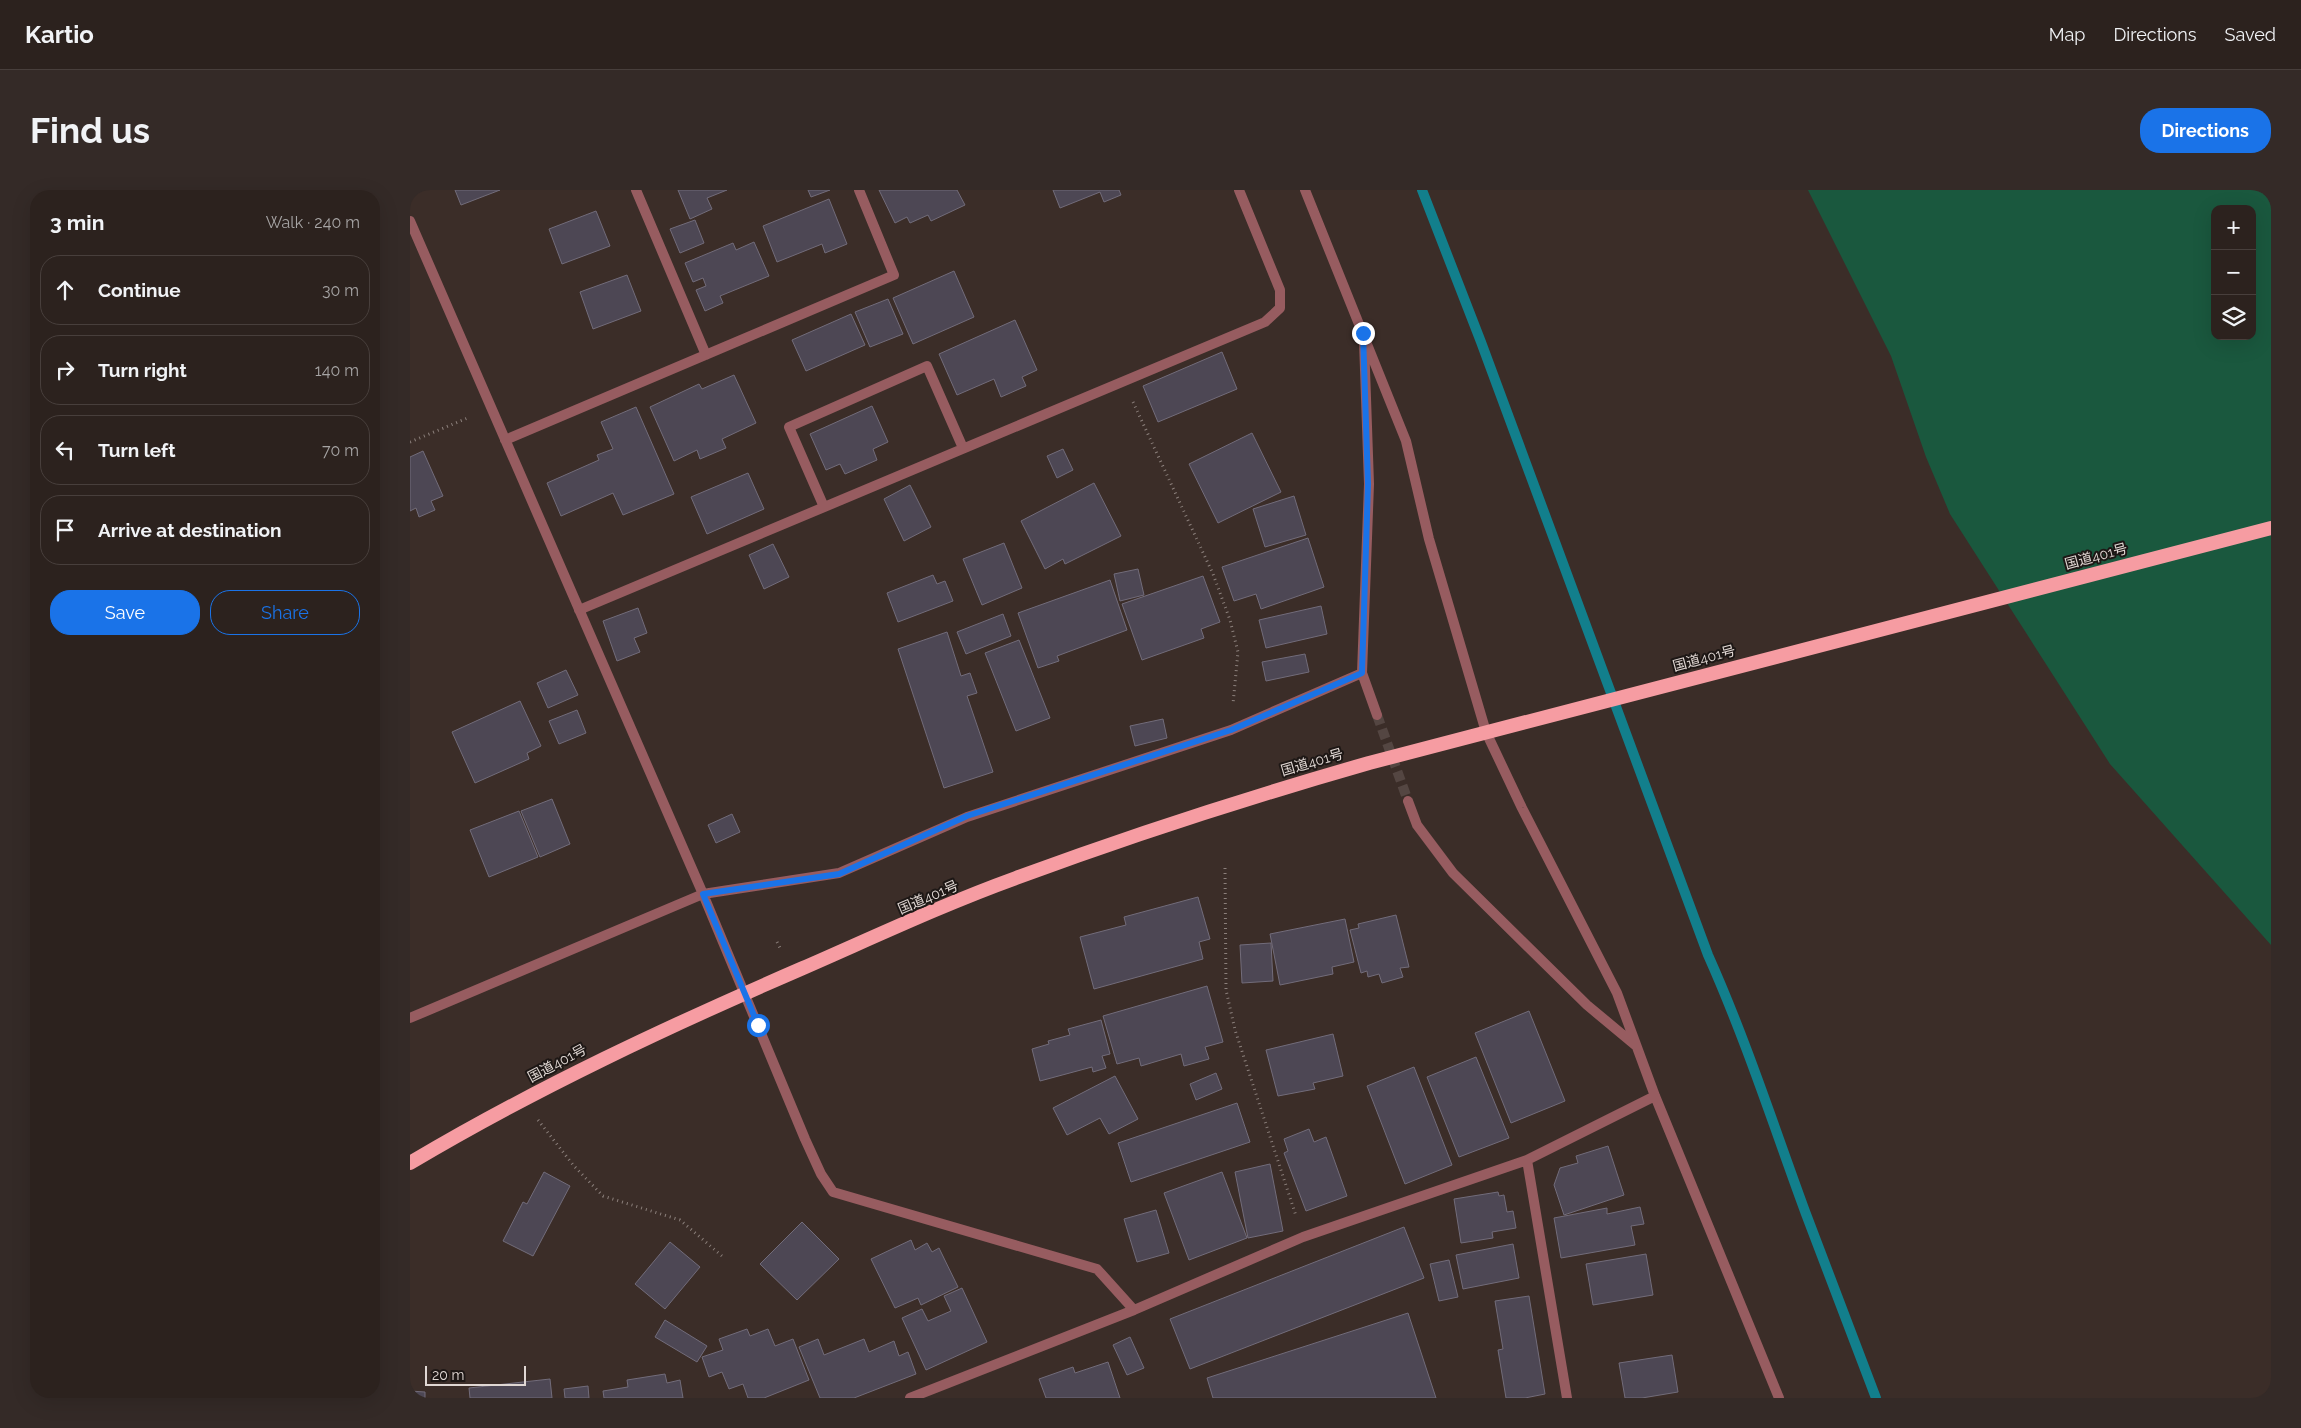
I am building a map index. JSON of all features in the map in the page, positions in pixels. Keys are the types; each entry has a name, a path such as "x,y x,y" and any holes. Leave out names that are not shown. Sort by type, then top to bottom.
{"highway":[{"name":"国道401号","path":"410,1163 457,1135 608,1055 745,993 1014,879 1262,794 1520,722 2271,528"}],"street":[{"path":"636,190 706,355"},
{"path":"505,440 894,275 859,190"},
{"path":"579,610 1265,322 1280,308 1280,290 1238,190"},
{"path":"1305,190 1406,441 1429,539 1486,732 1522,808 1617,993 1655,1096 1779,1398"},
{"path":"410,221 703,894 817,1166 833,1192 1097,1269 1134,1310"},
{"path":"1363,333 1368,484 1362,673 1377,715"},
{"path":"824,507 789,427 927,366 963,448"},
{"path":"410,1018 703,894 839,874 967,816 1231,730 1362,673"},
{"path":"1408,801 1417,825 1453,873 1587,1005 1636,1046"},
{"path":"910,1398 1134,1310 1303,1237 1527,1160 1655,1096"},
{"path":"1527,1160 1567,1398"}],"path":[{"path":"1124,381 1213,574 1230,620 1238,652 1231,730"},
{"path":"410,442 492,409"},
{"path":"1224,868 1226,990 1235,1030 1303,1237"},
{"path":"523,1100 574,1166 603,1196 680,1220 722,1256"}],"green space":[{"path":"1808,190 2271,190 2271,945 2110,764 1950,514 1926,457 1891,356"}],"building":[{"path":"455,190 500,190 461,205"},
{"path":"678,190 727,190 707,198 712,209 690,219"},
{"path":"808,190 830,190 811,197"},
{"path":"879,190 957,190 965,205 931,221 928,215 910,223 907,217 895,223"},
{"path":"1053,190 1119,190 1121,195 1104,202 1100,192 1060,208"},
{"path":"829,199 847,244 825,253 822,244 777,262 763,226"},
{"path":"596,211 610,246 562,264 549,229"},
{"path":"695,220 704,243 680,253 670,229"},
{"path":"754,242 769,276 720,296 723,303 705,311 696,290 706,286 703,278 693,282 685,263 733,243 736,250"},
{"path":"954,271 974,317 913,344 893,298"},
{"path":"627,275 641,311 593,329 580,292"},
{"path":"888,299 903,334 870,347 855,312"},
{"path":"851,314 865,345 806,371 792,340"},
{"path":"1015,320 1037,370 1022,377 1026,386 1001,397 994,379 957,395 939,354"},
{"path":"1222,352 1237,389 1158,422 1143,386"},
{"path":"734,375 756,423 722,439 726,448 700,459 697,450 674,461 650,407 699,384 702,389"},
{"path":"872,406 888,442 873,449 877,460 845,474 840,464 826,470 810,434"},
{"path":"636,407 674,494 623,515 613,493 561,516 547,483 599,460 597,455 613,449 601,422"},
{"path":"1252,433 1281,492 1218,523 1189,464"},
{"path":"1063,449 1073,470 1057,478 1047,456"},
{"path":"423,451 443,496 431,501 435,510 419,517 416,508 410,511 410,457"},
{"path":"748,473 764,509 707,534 691,497"},
{"path":"1094,483 1121,536 1065,564 1063,559 1045,569 1021,521"},
{"path":"910,485 931,527 904,541 884,499"},
{"path":"1294,496 1306,535 1265,547 1253,509"},
{"path":"1308,538 1324,587 1261,609 1256,594 1234,601 1222,567"},
{"path":"1004,543 1022,588 982,605 963,559"},
{"path":"773,544 789,577 764,589 749,555"},
{"path":"1138,569 1144,595 1120,601 1114,574"},
{"path":"933,575 937,584 945,581 953,601 898,622 887,593"},
{"path":"1203,576 1220,622 1201,629 1204,638 1142,660 1122,604"},
{"path":"1110,580 1127,630 1057,656 1059,661 1038,668 1018,613"},
{"path":"1321,606 1327,634 1266,648 1259,620"},
{"path":"638,608 647,633 634,638 640,652 617,661 603,621"},
{"path":"1003,614 1011,636 966,654 957,632"},
{"path":"947,632 961,676 970,673 977,693 967,696 993,772 944,788 898,649"},
{"path":"1019,640 1050,718 1016,731 985,653"},
{"path":"1305,654 1309,672 1266,681 1262,662"},
{"path":"566,670 578,695 548,708 537,683"},
{"path":"520,701 541,746 527,753 529,759 475,783 452,732"},
{"path":"577,710 586,733 559,744 549,721"},
{"path":"1163,719 1167,738 1135,746 1130,726"},
{"path":"552,799 570,844 540,857 521,811"},
{"path":"519,811 538,857 489,877 470,830"},
{"path":"732,814 740,832 716,843 708,825"},
{"path":"1198,897 1210,939 1199,942 1203,959 1094,989 1080,937 1126,925 1124,917"},
{"path":"1396,915 1409,967 1400,968 1403,977 1382,983 1379,974 1368,977 1367,971 1361,973 1350,930 1359,928 1358,924"},
{"path":"1345,919 1354,962 1332,967 1333,974 1280,985 1270,934"},
{"path":"1271,943 1273,981 1242,983 1240,945"},
{"path":"1207,986 1223,1042 1205,1047 1209,1059 1184,1066 1181,1054 1141,1066 1139,1058 1117,1064 1103,1016"},
{"path":"1529,1011 1565,1101 1511,1123 1475,1033"},
{"path":"1101,1020 1110,1054 1102,1056 1106,1068 1093,1072 1092,1067 1040,1081 1032,1049 1049,1044 1048,1041 1070,1035 1068,1029"},
{"path":"1333,1034 1343,1076 1313,1083 1315,1089 1278,1096 1266,1050"},
{"path":"1476,1057 1509,1138 1459,1157 1427,1077"},
{"path":"1414,1067 1452,1165 1405,1184 1367,1086"},
{"path":"1216,1073 1222,1089 1196,1100 1190,1084"},
{"path":"1115,1076 1138,1119 1109,1134 1100,1118 1067,1135 1053,1108"},
{"path":"1237,1103 1250,1142 1131,1182 1118,1143"},
{"path":"1309,1129 1314,1142 1326,1137 1347,1196 1306,1211 1284,1153 1288,1151 1284,1139"},
{"path":"1608,1146 1624,1195 1564,1215 1554,1185 1560,1168 1578,1163 1576,1156"},
{"path":"1270,1164 1283,1231 1248,1238 1235,1172"},
{"path":"544,1172 570,1186 533,1256 503,1241 523,1202 527,1204"},
{"path":"1222,1172 1247,1238 1189,1260 1164,1193"},
{"path":"1498,1192 1499,1196 1504,1195 1507,1212 1513,1211 1516,1228 1492,1232 1493,1238 1461,1243 1454,1199"},
{"path":"1640,1207 1644,1224 1631,1226 1635,1245 1561,1258 1554,1218 1607,1208 1607,1214"},
{"path":"1156,1210 1169,1253 1137,1262 1124,1219"},
{"path":"802,1222 839,1259 797,1300 760,1264"},
{"path":"1404,1227 1424,1278 1190,1369 1170,1319"},
{"path":"911,1240 915,1250 927,1243 932,1252 939,1248 958,1287 921,1305 918,1298 895,1308 871,1259"},
{"path":"670,1242 700,1267 665,1309 635,1284"},
{"path":"1513,1244 1519,1278 1463,1289 1456,1255"},
{"path":"1646,1254 1653,1295 1593,1305 1586,1264"},
{"path":"1449,1260 1458,1297 1439,1301 1430,1264"},
{"path":"962,1288 987,1342 926,1370 902,1318 922,1309 928,1321 951,1311 944,1296"},
{"path":"1529,1296 1545,1394 1525,1398 1506,1398 1498,1350 1503,1349 1495,1301"},
{"path":"1408,1313 1436,1398 1213,1398 1207,1378"},
{"path":"665,1320 707,1346 697,1362 655,1337"},
{"path":"747,1329 750,1336 768,1329 775,1346 793,1339 809,1380 764,1398 748,1398 743,1384 729,1389 722,1372 709,1377 702,1357 723,1350 719,1339"},
{"path":"1130,1337 1144,1368 1127,1375 1113,1345"},
{"path":"818,1339 824,1355 864,1339 869,1352 894,1341 899,1356 908,1352 916,1374 854,1398 820,1398 799,1347"},
{"path":"1672,1355 1678,1392 1642,1398 1625,1398 1619,1363"},
{"path":"1108,1362 1120,1398 1046,1398 1039,1379 1073,1367 1075,1373"},
{"path":"665,1374 667,1383 680,1380 683,1398 604,1398 603,1391 628,1387 627,1380"},
{"path":"550,1379 552,1398 470,1398 469,1388"},
{"path":"588,1386 589,1398 565,1398 564,1389"},
{"path":"410,1391 425,1392 425,1398 410,1398"}],"waterway":[{"path":"1422,190 1481,342 1708,955 1747,1051 1876,1398"}],"tunnel":[{"path":"1377,715 1408,801"}],"route":[{"path":"758,1025 703,894 839,874 967,816 1231,730 1362,673 1368,484 1363,333"}]}
